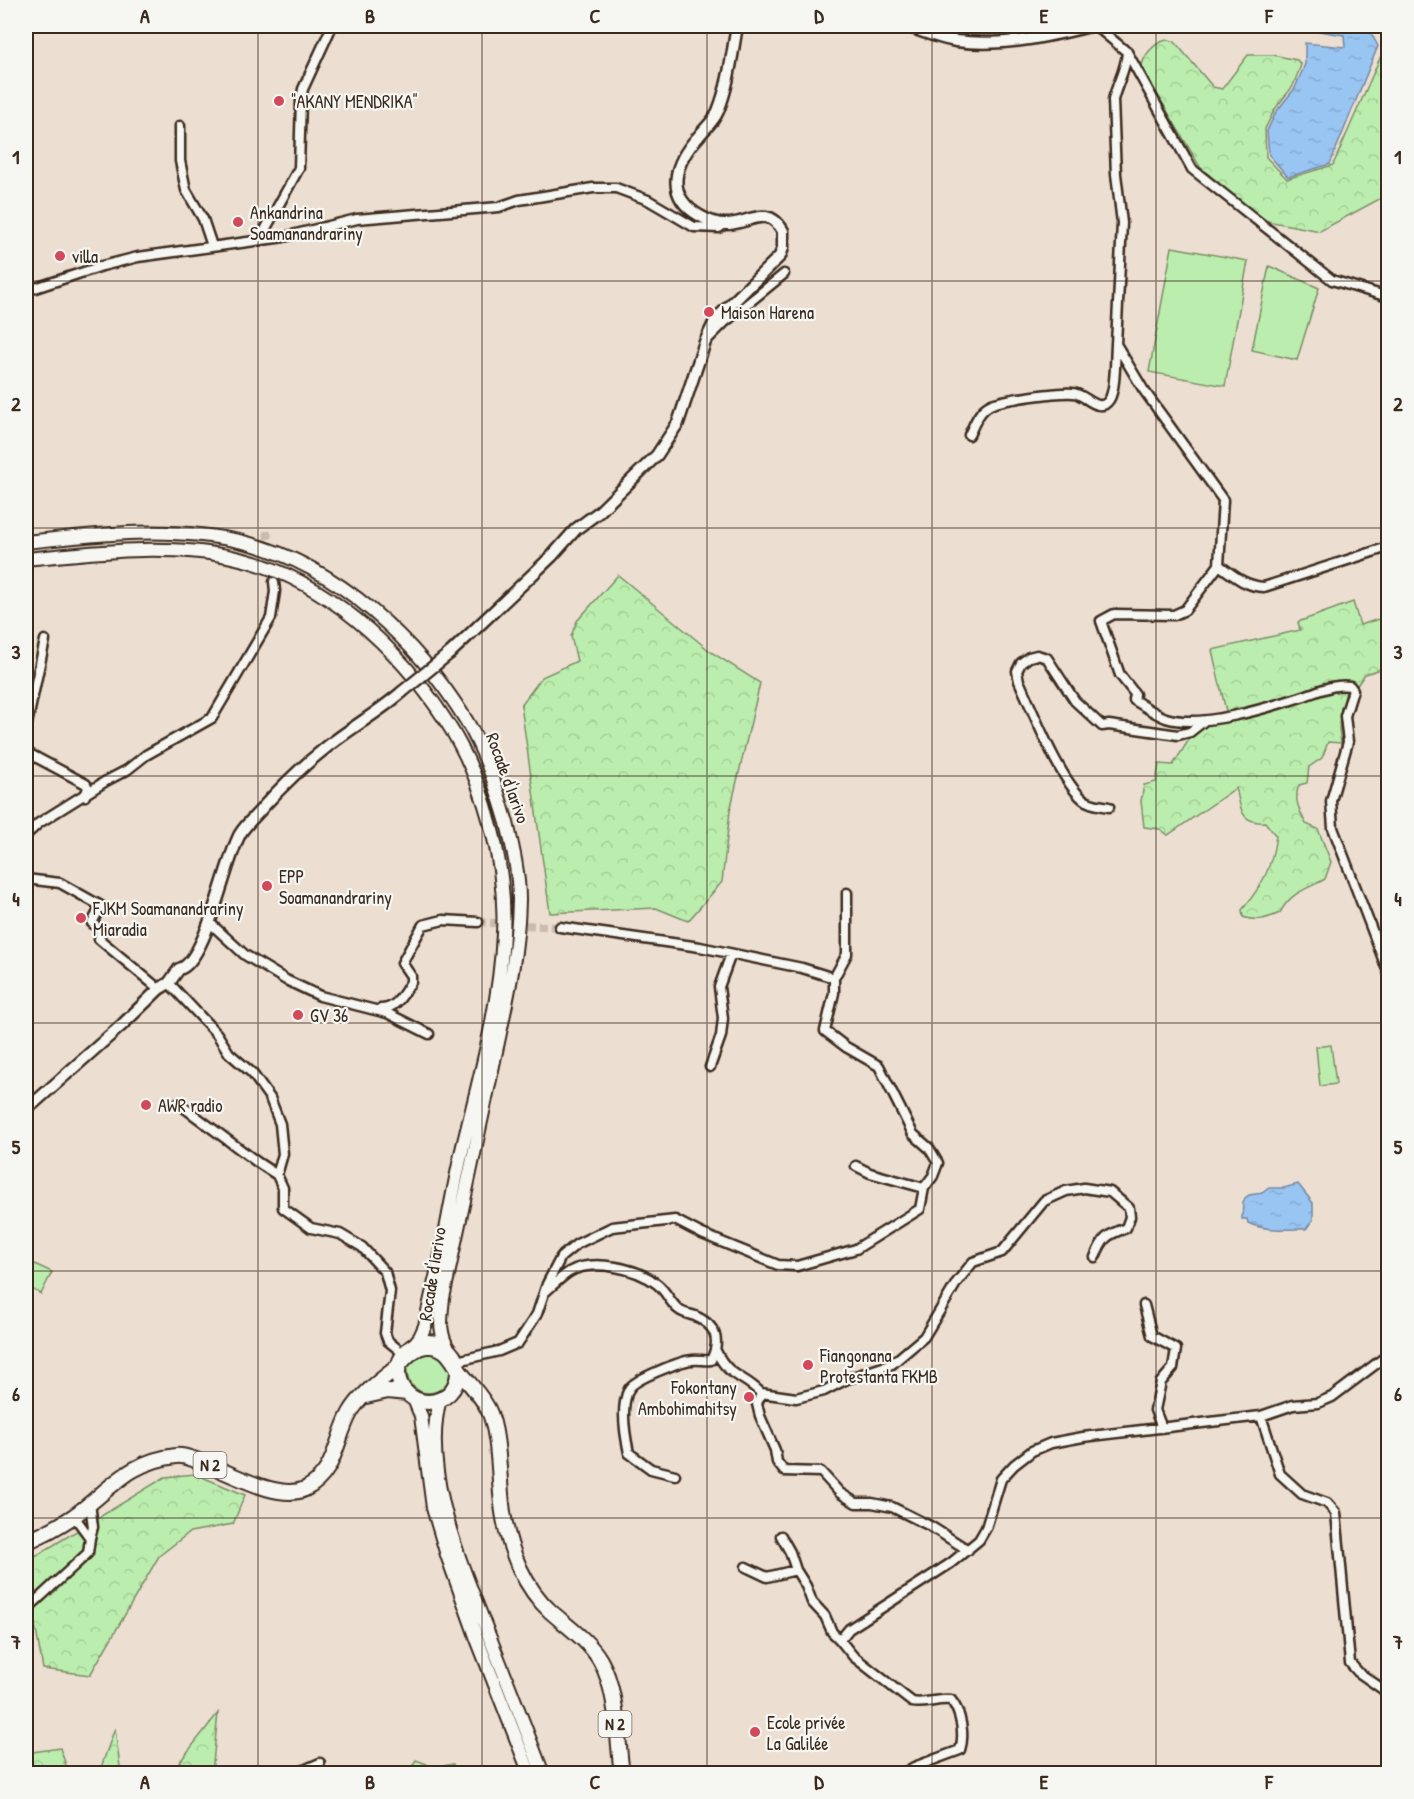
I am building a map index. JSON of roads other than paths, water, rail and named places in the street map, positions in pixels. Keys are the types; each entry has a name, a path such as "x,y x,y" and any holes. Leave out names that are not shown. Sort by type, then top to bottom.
{"main road":[{"name":"Rocade d'Iarivo","path":"26,542 135,533 183,534 246,543 278,553 336,585 370,610 417,655 467,722 501,800 514,850 519,897 516,951 507,1001 443,1298 440,1325 442,1339 455,1360"},
{"name":"Rocade d'Iarivo","path":"26,559 100,553 188,552 237,558 264,566 317,592 350,614 373,635 428,695 463,752 485,807 497,858 504,912 501,961 486,1049 425,1326 420,1337 405,1355"},
{"path":"530,1773 477,1639 447,1555 433,1508 421,1416 398,1375 405,1355 424,1342 431,1342 455,1360 458,1379 444,1397 434,1426 437,1468 444,1506 455,1545 543,1773"},
{"name":"N 2","path":"26,1542 74,1516 128,1472 152,1460 180,1455 277,1492 295,1492 306,1489 327,1470 334,1458 347,1417 353,1407 405,1355 415,1349 430,1346 446,1351 456,1363 455,1360 485,1404 494,1428 504,1519 521,1574 547,1608 587,1644 599,1658 607,1674 622,1773"},
{"path":"362,1398 388,1390 426,1401 467,1395 485,1404"}],"street":[{"path":"260,239 299,168 303,89 332,26"},
{"path":"723,225 708,220 691,210 680,198 675,184 685,152 710,125 722,101 737,26"},
{"path":"907,26 956,41 979,42 1036,38 1089,26"},
{"path":"1096,26 1127,52 1192,169 1332,280 1389,297"},
{"path":"969,435 988,405 1001,401 1075,393 1097,405 1105,404 1110,399 1116,344 1122,223 1116,174 1113,100 1126,65 1127,52"},
{"path":"180,126 180,161 186,190 203,219 212,246"},
{"path":"26,291 102,266 138,257 284,237 357,219 499,207 519,200 593,188 616,188 648,200 694,226 719,228 754,217 767,217 774,220 783,231 783,248 780,256 716,318 705,342 678,423 657,455 599,512 576,529 552,556 450,653 380,711 328,745 296,773 240,833 205,938 185,968 179,969 169,984 159,989 26,1110"},
{"path":"705,342 725,322 784,274"},
{"path":"1116,344 1143,389 1223,500 1219,565 1185,610 1174,615 1114,614 1101,621 1120,675 1135,694 1134,700 1166,718 1182,721 1204,721 1269,707 1336,685 1350,686 1353,690 1345,716 1348,742 1331,801 1333,828 1389,972"},
{"path":"1219,565 1239,580 1252,586 1264,587 1389,547"},
{"path":"26,835 39,823 106,781 128,770 146,755 212,718 271,618 274,582"},
{"path":"26,729 45,640"},
{"path":"1109,807 1091,804 1083,799 1063,773 1019,681 1017,671 1021,663 1037,655 1047,658 1075,701 1102,726 1109,725 1178,735 1190,732 1204,721"},
{"path":"26,752 86,784 88,789 85,796"},
{"path":"26,879 60,883 101,906 92,923 102,933 99,939 159,989"},
{"path":"455,1360 499,1352 518,1343 537,1314 561,1257 577,1244 612,1227 675,1220 702,1234 778,1265 797,1266 856,1249 920,1209 924,1188 933,1176 938,1163 929,1148 913,1134 879,1066 846,1047 825,1031 834,993 834,978 847,954 847,892"},
{"path":"371,1009 392,1008 411,982 411,976 402,963 423,925 443,920 478,922"},
{"path":"209,922 245,955 286,980 320,996 387,1013 429,1034"},
{"path":"560,927 662,941 802,968 834,978"},
{"path":"710,1067 721,1036 723,1018 719,987 731,954"},
{"path":"169,984 217,1034 229,1053 252,1073 270,1098 280,1124 283,1154 277,1175"},
{"path":"178,1103 277,1175 283,1188 283,1208 311,1228 340,1234 362,1247 385,1272 390,1291 385,1333 388,1341 405,1355"},
{"path":"856,1166 870,1173 924,1188"},
{"path":"716,1351 723,1366 752,1384 761,1393 796,1398 824,1391 847,1379 892,1364 924,1337 957,1282 973,1262 1002,1252 1044,1201 1066,1191 1084,1188 1110,1192 1129,1208 1130,1217 1126,1228 1103,1240 1095,1257"},
{"path":"544,1293 570,1272 585,1265 600,1265 633,1272 657,1284 677,1309 709,1324 717,1337 716,1351 711,1360 691,1360 633,1383 627,1395 624,1431 629,1454 651,1469 675,1475"},
{"path":"1144,1305 1152,1336 1176,1349 1173,1368 1161,1382 1155,1410 1162,1428"},
{"path":"840,1640 849,1629 951,1563 979,1540 986,1528 1001,1479 1032,1451 1050,1443 1072,1439 1261,1416 1293,1405 1318,1403 1332,1397 1389,1355"},
{"path":"761,1393 757,1404 760,1416 776,1450 777,1462 784,1471 821,1472 840,1493 856,1503 892,1507 930,1526 968,1550"},
{"path":"1261,1416 1280,1474 1302,1494 1327,1503 1336,1513 1350,1663 1358,1672 1389,1693"},
{"path":"26,1610 88,1553 93,1527 90,1503"},
{"path":"74,1516 90,1538"},
{"path":"781,1536 812,1602 825,1616 832,1632 853,1656 912,1702 920,1704 941,1699 951,1700 957,1708 963,1742 960,1750 902,1773"},
{"path":"746,1567 767,1577 796,1570"},
{"path":"295,1773 320,1763"}],"water":[{"path":"1307,26 1367,26 1378,46 1330,164 1288,177 1269,155 1267,131 1276,112 1295,88 1305,64 1305,43 1345,47 1344,35 1307,29"},
{"path":"1298,1184 1313,1203 1313,1220 1306,1229 1262,1227 1248,1223 1247,1219 1242,1219 1243,1203 1249,1195 1262,1193 1269,1188 1284,1188"}],"tunnel":[{"path":"267,531 273,573"},
{"path":"478,922 560,927"}],"place":[{"name":"\"AKANY MENDRIKA\"","path":"279,101"},
{"name":"Ankandrina Soamanandrariny","path":"238,222"},
{"name":"villa","path":"60,256"},
{"name":"Maison Harena","path":"709,312"},
{"name":"EPP Soamanandrariny","path":"267,886"},
{"name":"FJKM Soamanandrariny Miaradia","path":"81,918"},
{"name":"GV 36","path":"298,1015"},
{"name":"AWR radio","path":"146,1105"},
{"name":"Fiangonana Protestanta FKMB","path":"808,1365"},
{"name":"Fokontany Ambohimahitsy","path":"749,1397"},
{"name":"Ecole privée La Galilée","path":"755,1732"}]}
